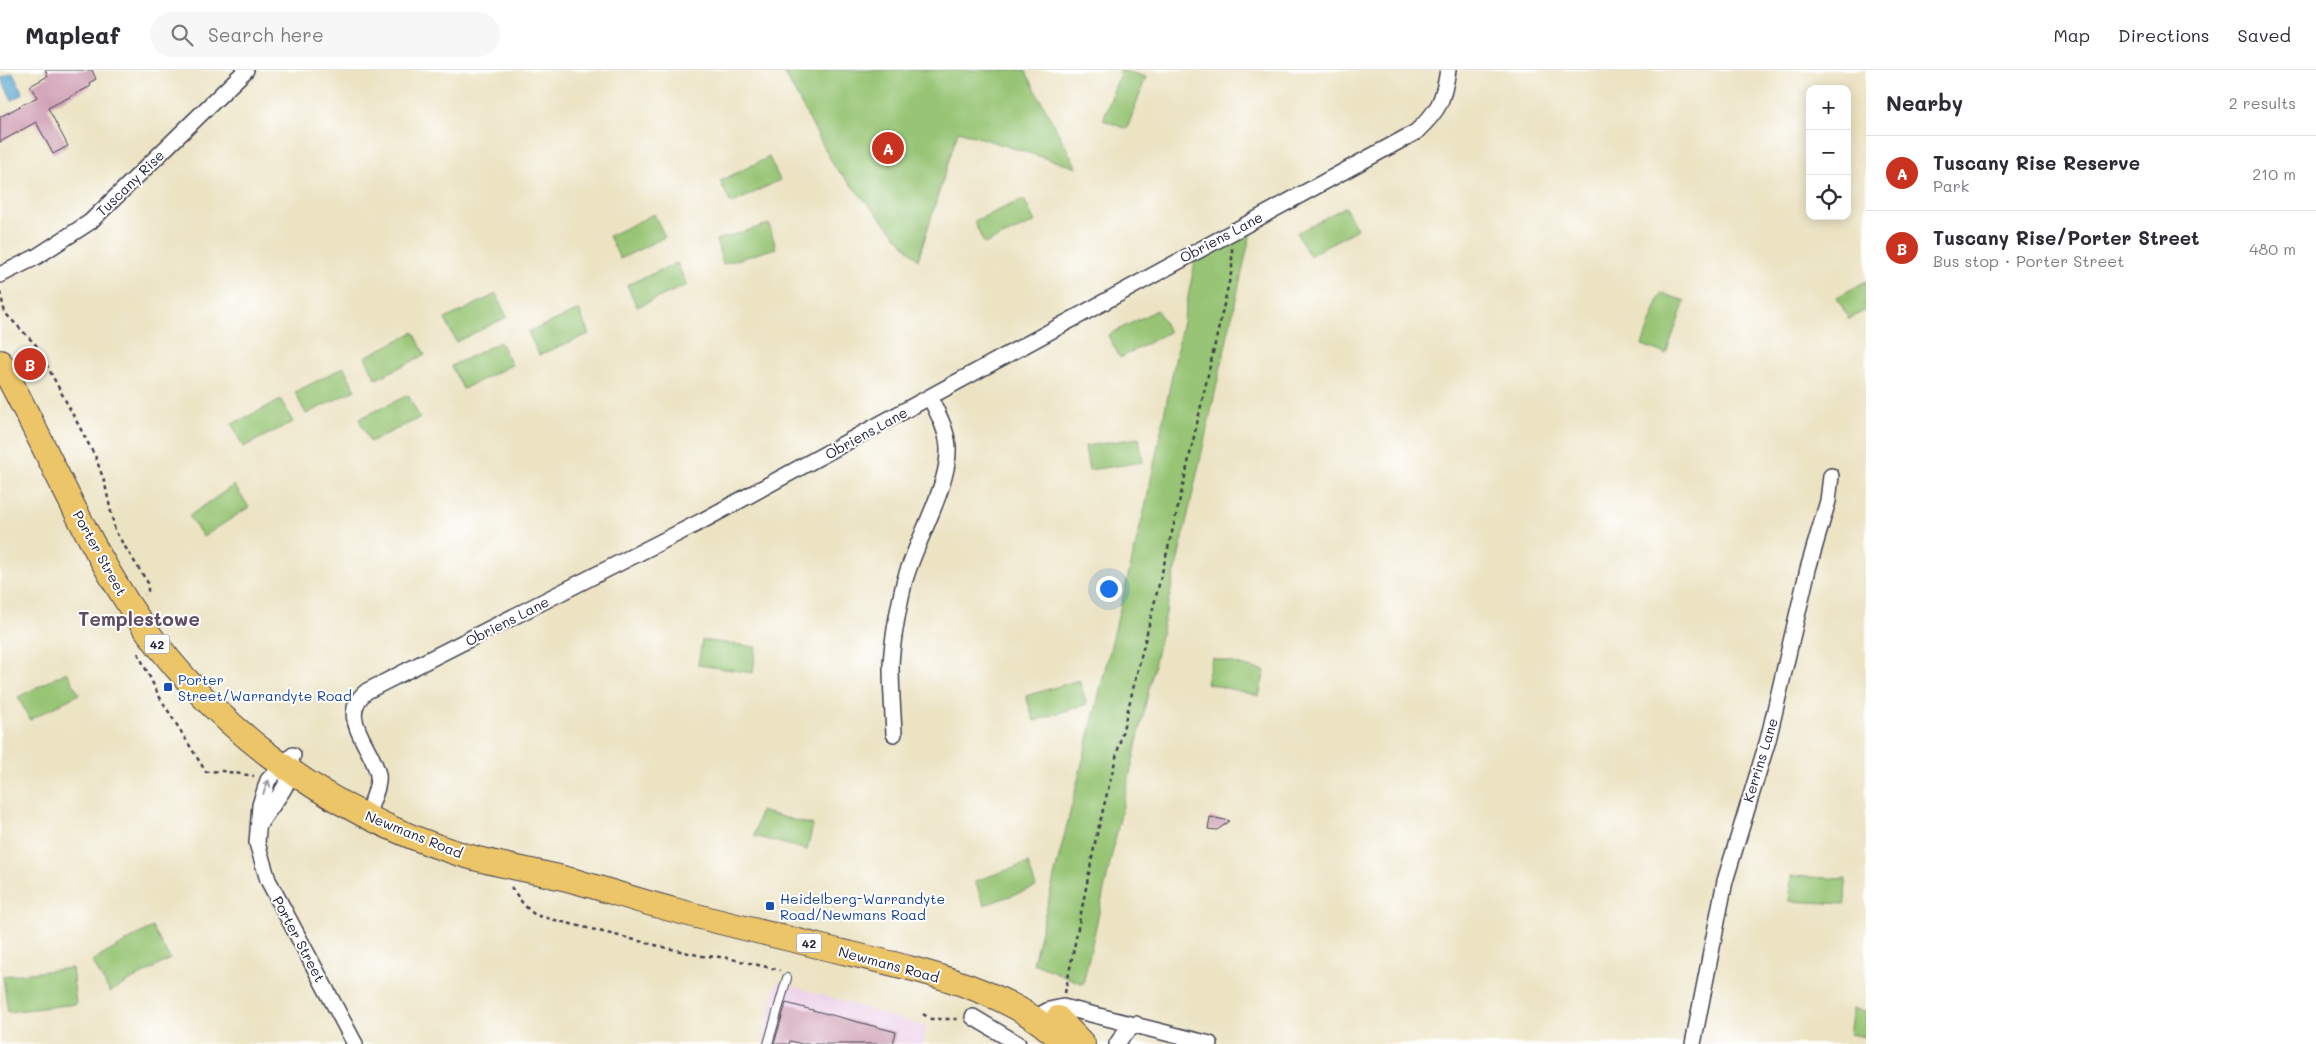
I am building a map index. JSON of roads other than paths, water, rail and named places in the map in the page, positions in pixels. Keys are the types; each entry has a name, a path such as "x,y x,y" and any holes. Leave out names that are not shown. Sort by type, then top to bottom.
{"main road":[{"name":"Porter Street","path":"0,362 66,489 96,552 130,606 164,654 209,704 284,768"},
{"name":"Porter Street","path":"66,489 170,641 206,682 257,727 284,768"},
{"name":"Newmans Road","path":"284,768 331,797 369,809 415,838 458,853 510,868 550,874 672,910 950,980 1008,1003 1049,1012"},
{"name":"42","path":"1049,1012 1064,1044"},
{"name":"42","path":"1049,1012 1084,1044"}],"street":[{"name":"Tuscany Rise","path":"0,276 36,257 90,222 246,70"},
{"name":"Obriens Lane","path":"369,809 376,790 378,775 355,723 354,709 358,697 702,521 1416,132 1435,114 1444,95 1448,70"},
{"path":"894,734 891,665 898,614 916,545 944,480 948,461 948,445 944,429 930,397"},
{"name":"Kerrins Lane","path":"1693,1044 1725,881 1768,740 1808,569 1828,501 1831,476"},
{"path":"258,829 265,815 285,790 284,768"},
{"name":"Porter Street","path":"284,768 260,805 257,843 268,880 355,1044"},
{"name":"Newmans Road","path":"1049,1012 1136,1024 1210,1044"},
{"path":"973,1017 1018,1044"},
{"path":"1117,1044 1136,1024"}],"lane":[{"path":"768,1044 787,978"}],"water":[{"path":"11,73 14,74 23,94 12,100 1,78"}],"place":[{"name":"Tuscany Rise Reserve","path":"888,148"},
{"name":"Tuscany Rise/Porter Street","path":"30,364"},
{"name":"Porter Street/Warrandyte Road","path":"168,687"},
{"name":"Heidelberg-Warrandyte Road/Newmans Road","path":"770,906"}],"district":[{"name":"Templestowe","path":"139,618"}]}
